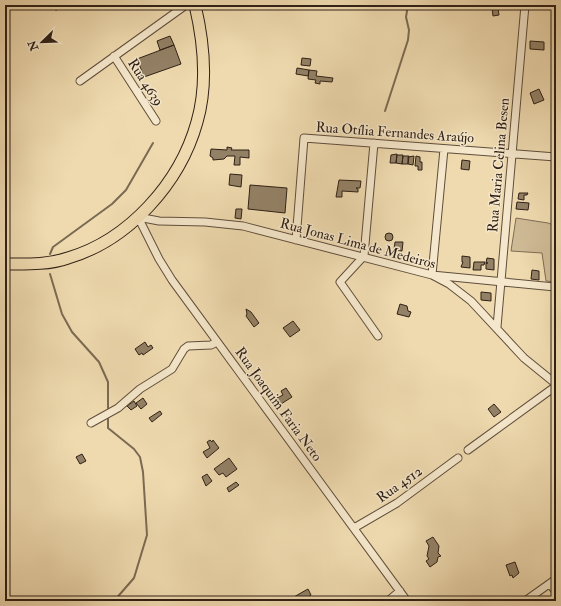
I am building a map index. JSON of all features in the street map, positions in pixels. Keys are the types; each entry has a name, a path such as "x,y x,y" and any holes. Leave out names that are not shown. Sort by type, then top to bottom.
{"main road":[{"path":"5,264 52,262 68,259 99,245 138,217 176,170 188,147 197,122 201,102 204,63 195,5"}],"street":[{"path":"80,81 186,5"},
{"name":"Rua Maria Celina Besen","path":"497,327 525,5"},
{"name":"Rua 4639","path":"114,56 156,121"},
{"name":"Rua Otília Fernandes Araújo","path":"296,240 304,138 556,157"},
{"path":"374,143 364,256 340,282 378,336"},
{"path":"444,149 432,275 555,287"},
{"name":"Rua Jonas Lima de Medeiros","path":"138,217 159,220 226,223 364,256 432,275 459,290 497,327 524,358 556,385"},
{"name":"Rua Joaquim Faria Neto","path":"138,217 159,259 172,280 407,601"},
{"path":"91,423 118,408 140,389 172,369 184,349 188,346 211,345 217,342"},
{"path":"468,450 556,385"},
{"name":"Rua 4512","path":"354,528 402,500 458,458"},
{"path":"525,601 553,582 556,592"},
{"path":"388,601 400,591"}],"shaded area":[{"path":"516,218 548,223 556,226 556,282 546,281 542,253 511,251"}],"building":[{"path":"492,8 498,8 499,15 493,16"},
{"path":"170,36 174,45 160,50 157,41"},
{"path":"530,41 544,42 544,50 530,49"},
{"path":"174,45 181,64 144,77 137,59"},
{"path":"302,58 311,59 310,66 301,65"},
{"path":"297,68 309,70 308,76 296,74"},
{"path":"309,70 317,71 316,76 333,78 332,82 320,81 320,84 315,83 316,80 308,79"},
{"path":"539,89 544,100 534,104 530,93"},
{"path":"227,147 232,148 231,150 249,150 249,158 240,157 240,165 234,165 235,156 227,156 224,159 213,160 210,156 211,149 227,150"},
{"path":"397,154 396,163 390,163 391,155"},
{"path":"397,155 403,155 402,164 396,163"},
{"path":"403,156 409,156 408,164 402,164"},
{"path":"414,156 413,165 408,164 408,157"},
{"path":"416,156 420,157 420,162 422,162 422,170 418,170 418,166 415,166"},
{"path":"462,160 470,161 469,170 461,169"},
{"path":"230,174 242,175 241,187 229,185"},
{"path":"339,180 361,181 360,188 356,188 358,189 358,192 342,191 342,197 336,197"},
{"path":"250,185 287,188 285,213 248,209"},
{"path":"519,193 528,193 527,195 524,195 524,200 518,199"},
{"path":"517,202 529,203 528,210 516,209"},
{"path":"236,209 242,209 241,219 235,218"},
{"path":"387,233 391,233 393,237 391,241 387,241 385,239 385,235"},
{"path":"395,242 403,242 402,251 394,250"},
{"path":"462,256 470,257 470,268 461,267 463,262"},
{"path":"487,258 494,259 494,270 486,269"},
{"path":"474,262 485,262 484,265 481,265 481,270 473,270"},
{"path":"532,270 539,271 539,280 531,279"},
{"path":"481,292 491,293 491,301 481,300"},
{"path":"400,304 407,306 408,311 411,312 409,317 397,314"},
{"path":"246,309 251,312 259,323 254,327 246,316"},
{"path":"293,321 300,330 290,337 283,328"},
{"path":"145,342 148,347 151,345 153,348 143,355 142,353 139,355 135,349"},
{"path":"286,388 292,397 281,404 277,398 283,395 281,391"},
{"path":"143,398 147,404 141,409 136,403"},
{"path":"134,401 137,406 131,410 127,406"},
{"path":"494,404 501,412 494,417 488,409"},
{"path":"160,411 162,414 152,422 149,418"},
{"path":"210,440 212,442 213,440 219,448 207,458 203,452 210,448 207,442"},
{"path":"82,454 86,461 80,464 76,457"},
{"path":"229,458 237,469 226,477 223,473 219,475 214,469"},
{"path":"207,474 212,481 206,486 202,477"},
{"path":"236,482 239,485 229,492 227,488"},
{"path":"433,537 439,546 438,553 441,556 438,557 437,562 430,567 426,561 429,559 427,556 429,546 426,541"},
{"path":"515,562 519,573 513,578 512,575 510,576 506,565"},
{"path":"308,589 311,595 301,601 293,601 292,598"}],"waterway":[{"path":"52,5 56,10"},
{"path":"385,111 408,40 409,30 406,17 408,5"},
{"path":"50,254 53,247 112,204 126,190 153,143"},
{"path":"50,274 62,314 72,332 99,362 108,382 108,408"},
{"path":"108,419 108,428 134,449 140,457 143,472 147,535 134,578 114,601"}]}
